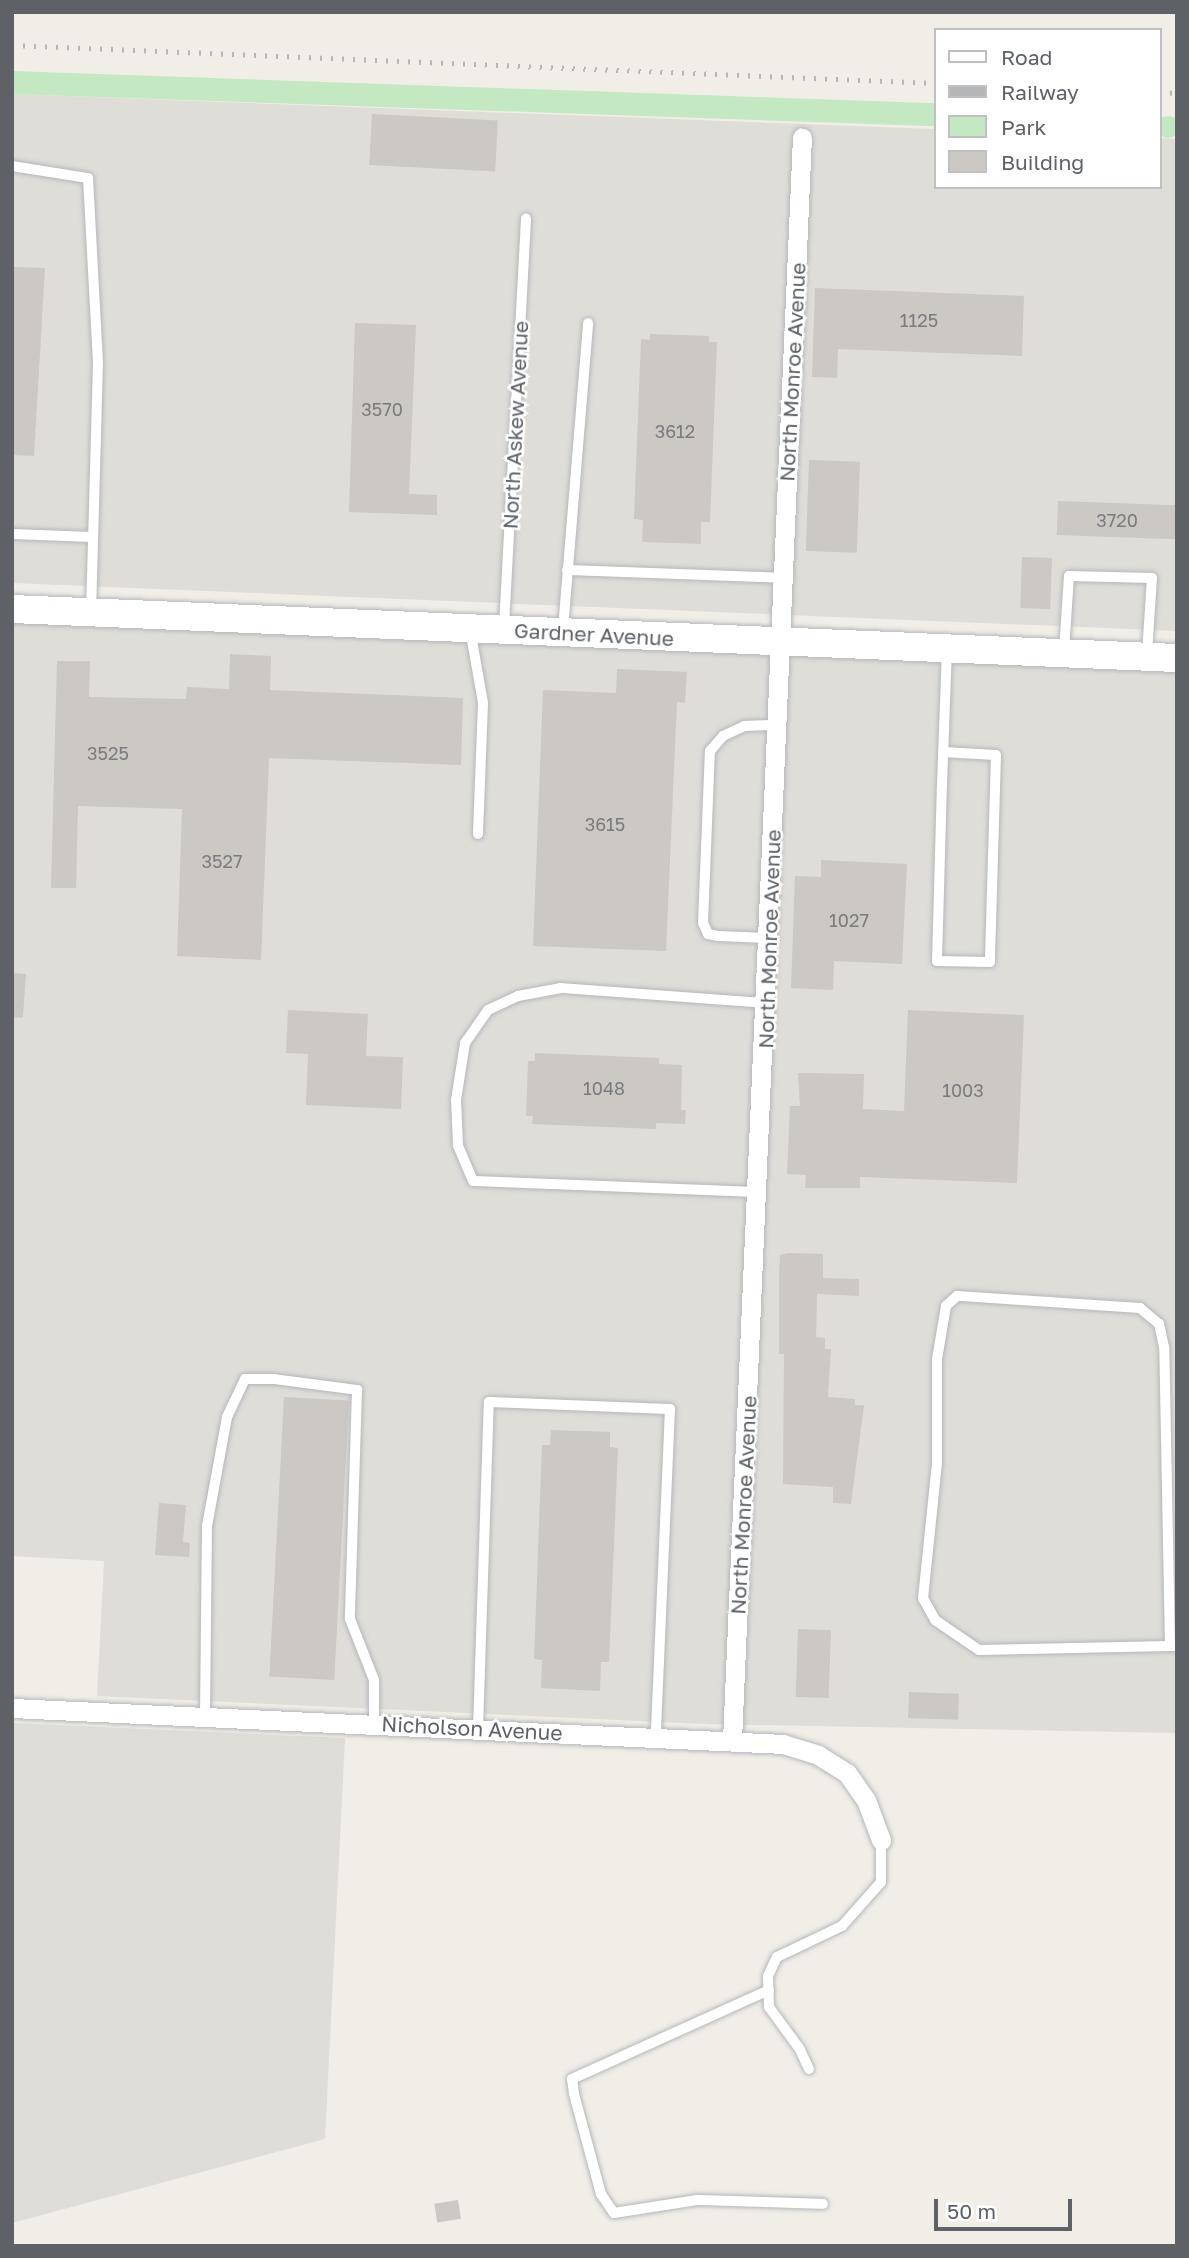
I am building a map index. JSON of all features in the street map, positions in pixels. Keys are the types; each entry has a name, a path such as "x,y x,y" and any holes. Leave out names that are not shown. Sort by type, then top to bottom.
{"street":[{"name":"North Monroe Avenue","path":"732,1740 803,138"},
{"name":"Gardner Avenue","path":"12,609 1177,658"},
{"name":"Nicholson Avenue","path":"12,1708 783,1744 834,1762 866,1800 881,1840"}],"lane":[{"path":"12,166 88,178 98,363 90,612"},
{"name":"North Askew Avenue","path":"504,630 526,219"},
{"path":"562,633 588,323"},
{"path":"12,534 93,537"},
{"path":"568,570 783,578"},
{"path":"1064,654 1069,576 1152,578 1147,657"},
{"path":"470,629 483,703 478,834"},
{"path":"943,752 996,755 990,962 937,961 943,752 947,649"},
{"path":"768,939 708,934 703,923 710,751 723,736 744,726 777,725"},
{"path":"758,1192 473,1181 458,1145 456,1100 465,1043 488,1010 518,996 561,988 766,1003"},
{"path":"957,1296 1140,1308 1159,1324 1164,1347 1173,1646 979,1650 935,1620 923,1598 937,1463 937,1359 946,1306 957,1296"},
{"path":"205,1716 207,1525 227,1418 245,1379 274,1379 357,1390 351,1619 374,1681 374,1724"},
{"path":"478,1728 489,1402 670,1409 656,1736"},
{"path":"809,2069 799,2048 769,2007 768,1976 777,1957 842,1926 881,1882 881,1840"},
{"path":"769,1990 572,2079 574,2094 601,2194 614,2213 696,2200 823,2204"}],"shaded area":[{"path":"12,94 934,129 934,189 1161,189 1161,138 1177,139 1177,631 12,583"},
{"path":"12,621 1177,670 1177,1733 705,1724 97,1696 104,1561 12,1556"},
{"path":"12,1723 345,1738 325,2139 12,2223"}],"green space":[{"path":"12,71 934,103 934,126 12,94"},
{"path":"1172,117 1178,123 1176,135 1168,138 1161,136 1161,118"}],"building":[{"path":"372,114 498,121 495,172 369,165"},
{"path":"12,267 45,268 34,456 12,455"},
{"path":"815,288 1024,296 1022,356 838,349 837,378 812,377"},
{"path":"355,323 416,325 409,494 437,495 437,515 349,512"},
{"path":"650,334 709,336 709,342 717,342 710,522 701,522 701,544 642,542 643,520 634,519 641,339 650,340"},
{"path":"809,460 860,462 857,553 806,551"},
{"path":"1058,501 1177,505 1176,539 1057,535"},
{"path":"1022,557 1052,558 1050,609 1020,608"},
{"path":"230,654 271,656 270,690 463,698 461,765 269,758 261,960 177,956 182,809 78,806 76,888 51,888 57,661 90,661 89,697 186,699 187,687 229,689"},
{"path":"617,669 687,672 685,703 677,702 666,951 533,946 543,690 616,693"},
{"path":"821,860 907,864 902,964 834,961 833,990 791,988 795,876 821,877"},
{"path":"12,973 26,974 23,1018 12,1017"},
{"path":"288,1010 368,1014 366,1056 403,1057 401,1109 306,1105 308,1054 286,1053"},
{"path":"908,1010 1024,1015 1017,1183 860,1177 860,1188 805,1188 806,1175 787,1174 790,1106 800,1106 798,1073 864,1074 863,1109 904,1111"},
{"path":"535,1053 659,1058 659,1064 682,1065 681,1110 686,1110 685,1124 656,1123 656,1129 532,1124 533,1116 526,1116 528,1061 535,1061"},
{"path":"823,1254 823,1278 859,1279 859,1296 817,1294 816,1337 825,1338 825,1349 831,1349 828,1397 855,1399 855,1405 864,1405 851,1504 833,1503 833,1487 783,1484 784,1354 779,1354 779,1274 780,1255"},
{"path":"284,1397 349,1400 334,1680 269,1677"},
{"path":"551,1430 610,1432 610,1447 618,1448 609,1662 601,1662 600,1691 541,1688 542,1660 534,1659 542,1445 550,1445"},
{"path":"159,1503 186,1505 183,1542 190,1543 189,1557 155,1555"},
{"path":"798,1629 831,1630 829,1698 796,1697"},
{"path":"909,1692 959,1694 958,1720 908,1718"},
{"path":"458,2200 461,2219 437,2223 434,2204"}],"railway":[{"path":"12,45 934,83"},
{"path":"1161,92 1177,93"}]}
